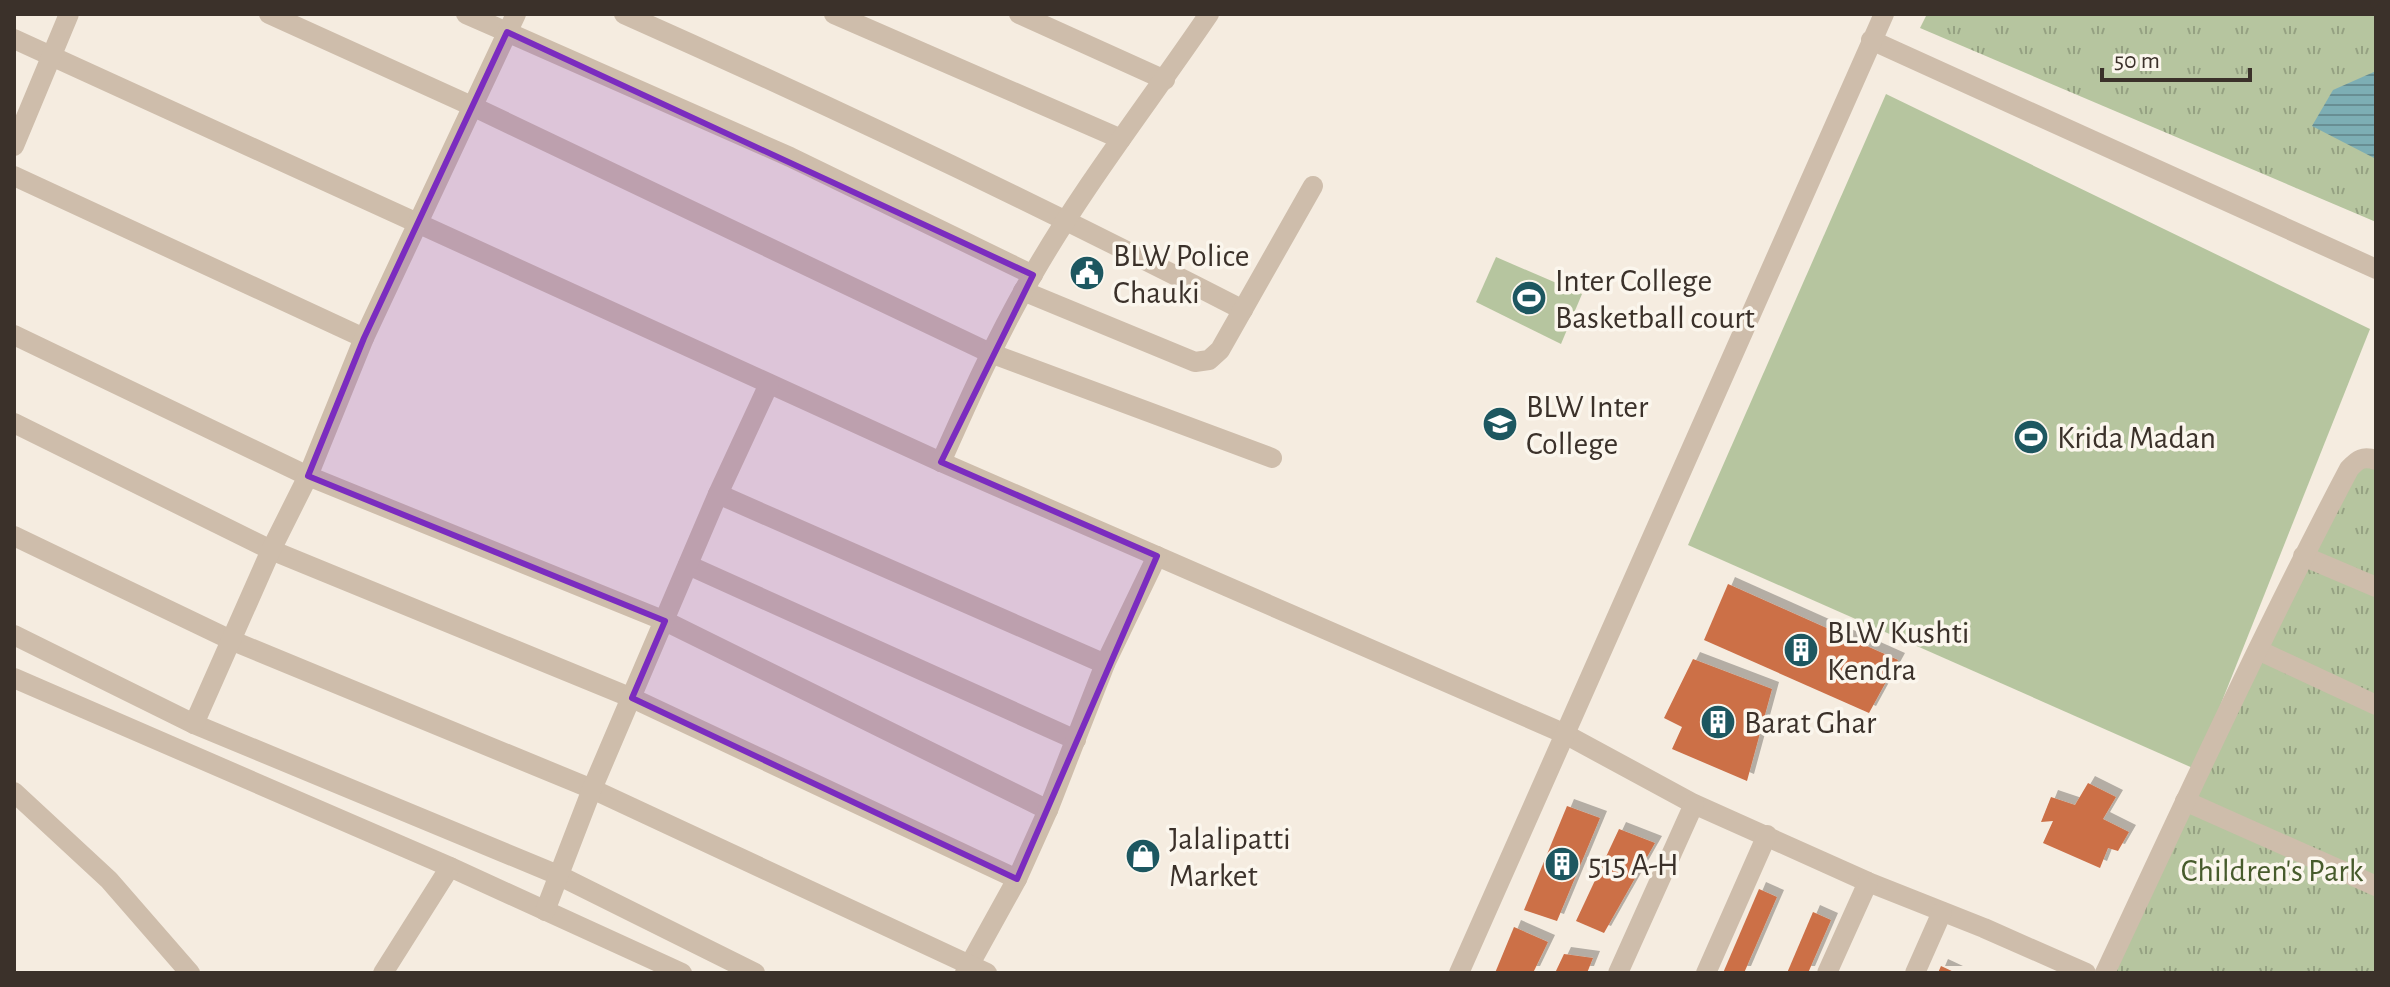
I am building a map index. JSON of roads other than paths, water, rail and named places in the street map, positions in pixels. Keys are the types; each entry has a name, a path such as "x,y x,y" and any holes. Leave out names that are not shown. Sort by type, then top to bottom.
{"street":[{"path":"14,146 69,14"},
{"path":"269,14 474,107 990,353 1272,458"},
{"path":"466,14 512,23 790,157 1028,283 1195,362 1209,360 1220,350 1313,186"},
{"path":"624,14 824,103 1067,219 1243,310"},
{"path":"834,14 1121,139"},
{"path":"1019,14 1165,80"},
{"path":"1459,973 1884,14"},
{"path":"941,462 990,353 1028,283 1067,219 1165,80 1204,15"},
{"path":"194,724 271,550 308,476 364,338 512,23"},
{"path":"14,39 941,462 1563,733 1694,804 1868,882 2086,973"},
{"path":"1871,40 2376,269"},
{"path":"14,176 364,338"},
{"path":"14,335 308,476 665,621 1048,810"},
{"path":"545,911 592,789 718,494 769,384"},
{"path":"14,423 271,550 632,698 1017,879"},
{"path":"2105,973 2303,556 2349,469 2357,460 2366,457 2376,460"},
{"path":"718,494 1105,664"},
{"path":"14,536 233,641 592,789 974,971 1048,810 1105,664 1157,556"},
{"path":"2303,556 2376,587"},
{"path":"688,565 1076,740"},
{"path":"14,635 194,724 558,875 755,973"},
{"path":"2258,650 2376,705"},
{"path":"14,678 450,867 682,973"},
{"path":"14,792 109,880 190,973"},
{"path":"2185,801 2376,886"},
{"path":"1618,973 1694,804"},
{"path":"1706,973 1767,835"},
{"path":"383,973 450,867"},
{"path":"1827,973 1868,882"},
{"path":"1915,973 1942,912"},
{"path":"2032,973 2041,953"}],"water":[{"path":"2376,71 2376,159 2312,126 2333,90"}],"place":[{"name":"BLW Police Chauki","path":"1087,273"},
{"name":"Inter College Basketball court","path":"1529,298"},
{"name":"BLW Inter College","path":"1500,424"},
{"name":"Krida Madan","path":"2031,437"},
{"name":"BLW Kushti Kendra","path":"1801,650"},
{"name":"Barat Ghar","path":"1718,722"},
{"name":"Jalalipatti Market","path":"1143,856"},
{"name":"515 A-H","path":"1562,864"}],"park label":[{"name":"Children's Park","path":"2272,870"}]}
